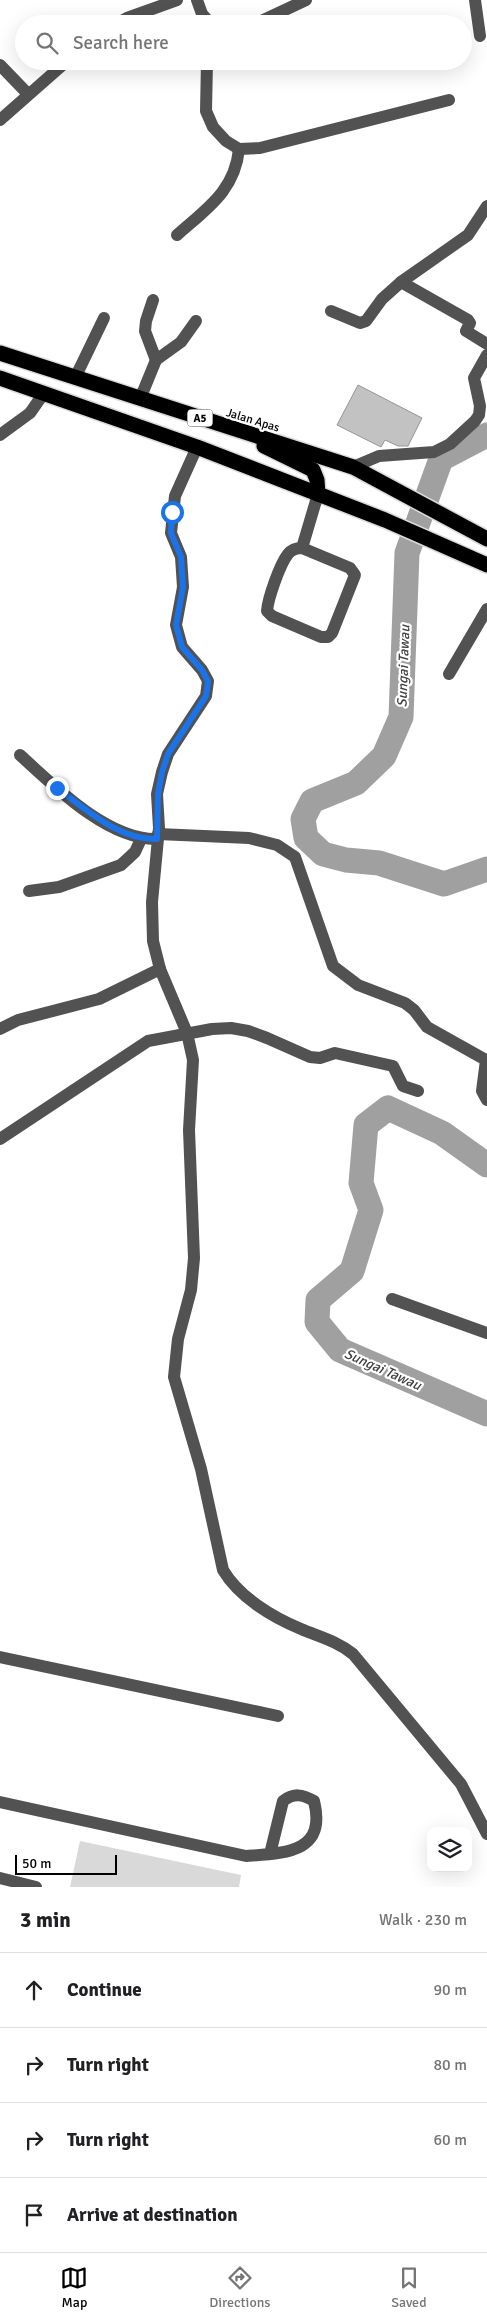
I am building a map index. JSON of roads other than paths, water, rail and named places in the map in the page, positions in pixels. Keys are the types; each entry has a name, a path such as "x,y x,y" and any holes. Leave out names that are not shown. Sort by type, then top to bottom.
{"highway":[{"name":"Jalan Apas","path":"0,353 353,467 487,539"},
{"name":"A5","path":"0,378 197,447 385,520 487,565"},
{"path":"260,438 263,445 313,470 317,480 318,494"}],"street":[{"path":"135,15 177,0"},
{"path":"197,0 203,15"},
{"path":"274,15 306,0"},
{"path":"475,0 480,36"},
{"path":"0,65 28,94"},
{"path":"0,120 56,70"},
{"path":"207,70 206,112 213,127 226,141 239,149 260,148 449,100"},
{"path":"177,235 214,202 229,183 238,165 239,149"},
{"path":"331,311 360,322 366,321 382,299 401,282 468,236 487,206"},
{"path":"401,282 468,320 470,324 466,331 487,344"},
{"path":"153,300 145,331 156,360"},
{"path":"75,378 104,318"},
{"path":"140,399 156,360 181,342 196,321"},
{"path":"353,467 379,456 434,452 450,444 475,422 479,415 480,406 474,378 487,355"},
{"path":"0,436 30,414 44,393"},
{"path":"197,447 175,496 171,533 181,557 183,587 176,625 182,647 202,670 208,681 206,696 168,754 162,772 158,794 158,836 152,902 153,941 160,969 187,1033 193,1060 189,1130 194,1258 191,1290 178,1339 174,1377 201,1469 223,1570 232,1584 258,1605 300,1629 336,1642 353,1654 462,1784 487,1834"},
{"path":"302,548 318,494"},
{"path":"302,548 350,568 355,575 332,634 328,637 321,637 272,616 267,611 268,602 287,555 294,549 302,548"},
{"path":"449,674 487,609"},
{"path":"20,755 57,788 106,824 141,839 158,836 249,838 277,846 295,857 333,966 344,977 358,985 405,1003 414,1010 427,1027 486,1060 482,1092 487,1100"},
{"path":"29,891 59,887 121,865 135,852 141,839"},
{"path":"0,1029 18,1020 99,999 160,969"},
{"path":"0,1139 148,1042 187,1033 222,1028 248,1031 310,1057 320,1058 334,1054 393,1066 403,1086 418,1091"},
{"path":"392,1299 487,1333"},
{"path":"0,1657 278,1716"},
{"path":"0,1802 246,1856 270,1854 302,1847 312,1837 317,1814 314,1801 304,1796 292,1795 283,1801 270,1854"},
{"path":"0,1878 36,1887"}],"waterway":[{"name":"Sungai Tawau","path":"487,435 441,459 407,553 401,717 384,756 356,783 312,801 303,819 306,838 323,854 346,860 379,863 444,884 487,869"},
{"name":"Sungai Tawau","path":"487,1165 442,1133 388,1108 366,1125 361,1183 371,1210 352,1271 318,1300 317,1322 340,1350 487,1414"}]}
